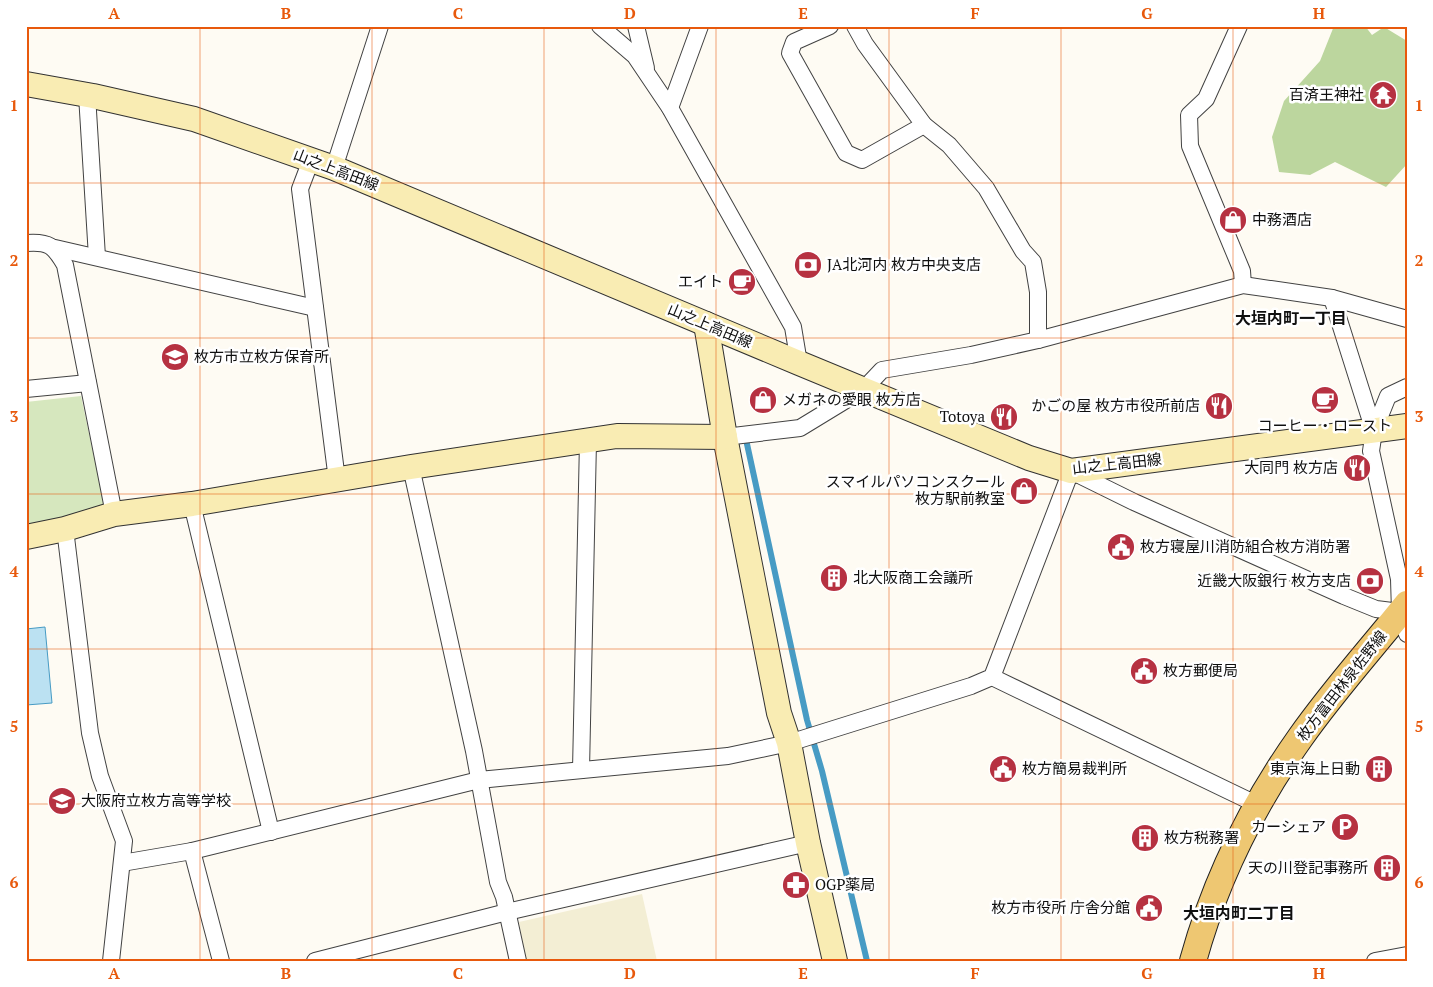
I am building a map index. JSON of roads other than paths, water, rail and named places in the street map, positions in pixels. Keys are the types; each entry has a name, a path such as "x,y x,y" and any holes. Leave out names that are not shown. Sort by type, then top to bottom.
{"main road":[{"name":"枚方富田林泉佐野線","path":"1193,961 1217,888 1258,805 1300,739 1405,617"}],"street":[{"path":"334,168 380,26"},
{"path":"600,26 635,56 670,108 793,327 799,363"},
{"path":"636,26 648,75"},
{"path":"670,108 700,26"},
{"path":"830,26 794,42 790,53 846,153 862,160 924,125"},
{"path":"855,26 865,44 924,125 949,145 986,188 1023,251 1033,262 1038,292 1038,340"},
{"path":"1239,26 1206,99 1189,115 1188,129 1190,146 1242,271 1243,285"},
{"name":"山之上高田線","path":"26,84 87,95 194,119 334,168 1029,458 1072,471 1407,426"},
{"path":"87,95 97,258"},
{"path":"311,160 300,189 337,480"},
{"path":"26,243 40,242 55,248 315,308"},
{"path":"55,248 65,265 114,514"},
{"path":"26,537 114,514 192,504 411,467 617,436 724,437 800,428 864,389 882,370 970,355 1038,340 1243,285 1332,298 1407,319"},
{"path":"1332,298 1374,430"},
{"path":"706,324 724,437 779,712 794,742 808,843 835,961"},
{"path":"26,389 88,383"},
{"path":"122,863 192,851 479,780 728,756 794,742 971,686 992,677 1072,471 1134,502 1353,600 1405,617 1399,579 1372,451 1374,430 1388,396 1407,387"},
{"path":"581,770 588,441"},
{"path":"411,467 479,780 498,882 504,897 518,961"},
{"path":"192,504 271,832"},
{"path":"66,528 90,733 100,776 124,841 111,961"},
{"path":"992,677 1258,805"},
{"path":"314,961 507,912 808,843"},
{"path":"192,851 221,961"},
{"path":"1374,961 1407,955"}],"water":[{"path":"45,627 52,703 26,705 26,629"}],"waterway":[{"path":"747,444 807,720 822,771 867,961"}],"place":[{"name":"百済王神社","path":"1383,95"},
{"name":"中務酒店","path":"1233,220"},
{"name":"JA北河内 枚方中央支店","path":"808,265"},
{"name":"エイト","path":"742,282"},
{"name":"枚方市立枚方保育所","path":"175,357"},
{"name":"メガネの愛眼 枚方店","path":"763,400"},
{"name":"コーヒー・ロースト","path":"1325,400"},
{"name":"かごの屋 枚方市役所前店","path":"1219,406"},
{"name":"Totoya","path":"1004,417"},
{"name":"大同門 枚方店","path":"1357,468"},
{"name":"スマイルパソコンスクール 枚方駅前教室","path":"1024,491"},
{"name":"枚方寝屋川消防組合枚方消防署","path":"1121,547"},
{"name":"北大阪商工会議所","path":"834,578"},
{"name":"近畿大阪銀行 枚方支店","path":"1370,581"},
{"name":"枚方郵便局","path":"1144,671"},
{"name":"枚方簡易裁判所","path":"1003,769"},
{"name":"東京海上日動","path":"1379,769"},
{"name":"大阪府立枚方高等学校","path":"62,801"},
{"name":"カーシェア","path":"1345,827"},
{"name":"枚方税務署","path":"1145,838"},
{"name":"天の川登記事務所","path":"1387,868"},
{"name":"OGP薬局","path":"796,885"},
{"name":"枚方市役所 庁舎分館","path":"1149,908"}],"district":[{"name":"大垣内町一丁目","path":"1291,318"},
{"name":"大垣内町二丁目","path":"1239,913"}]}
